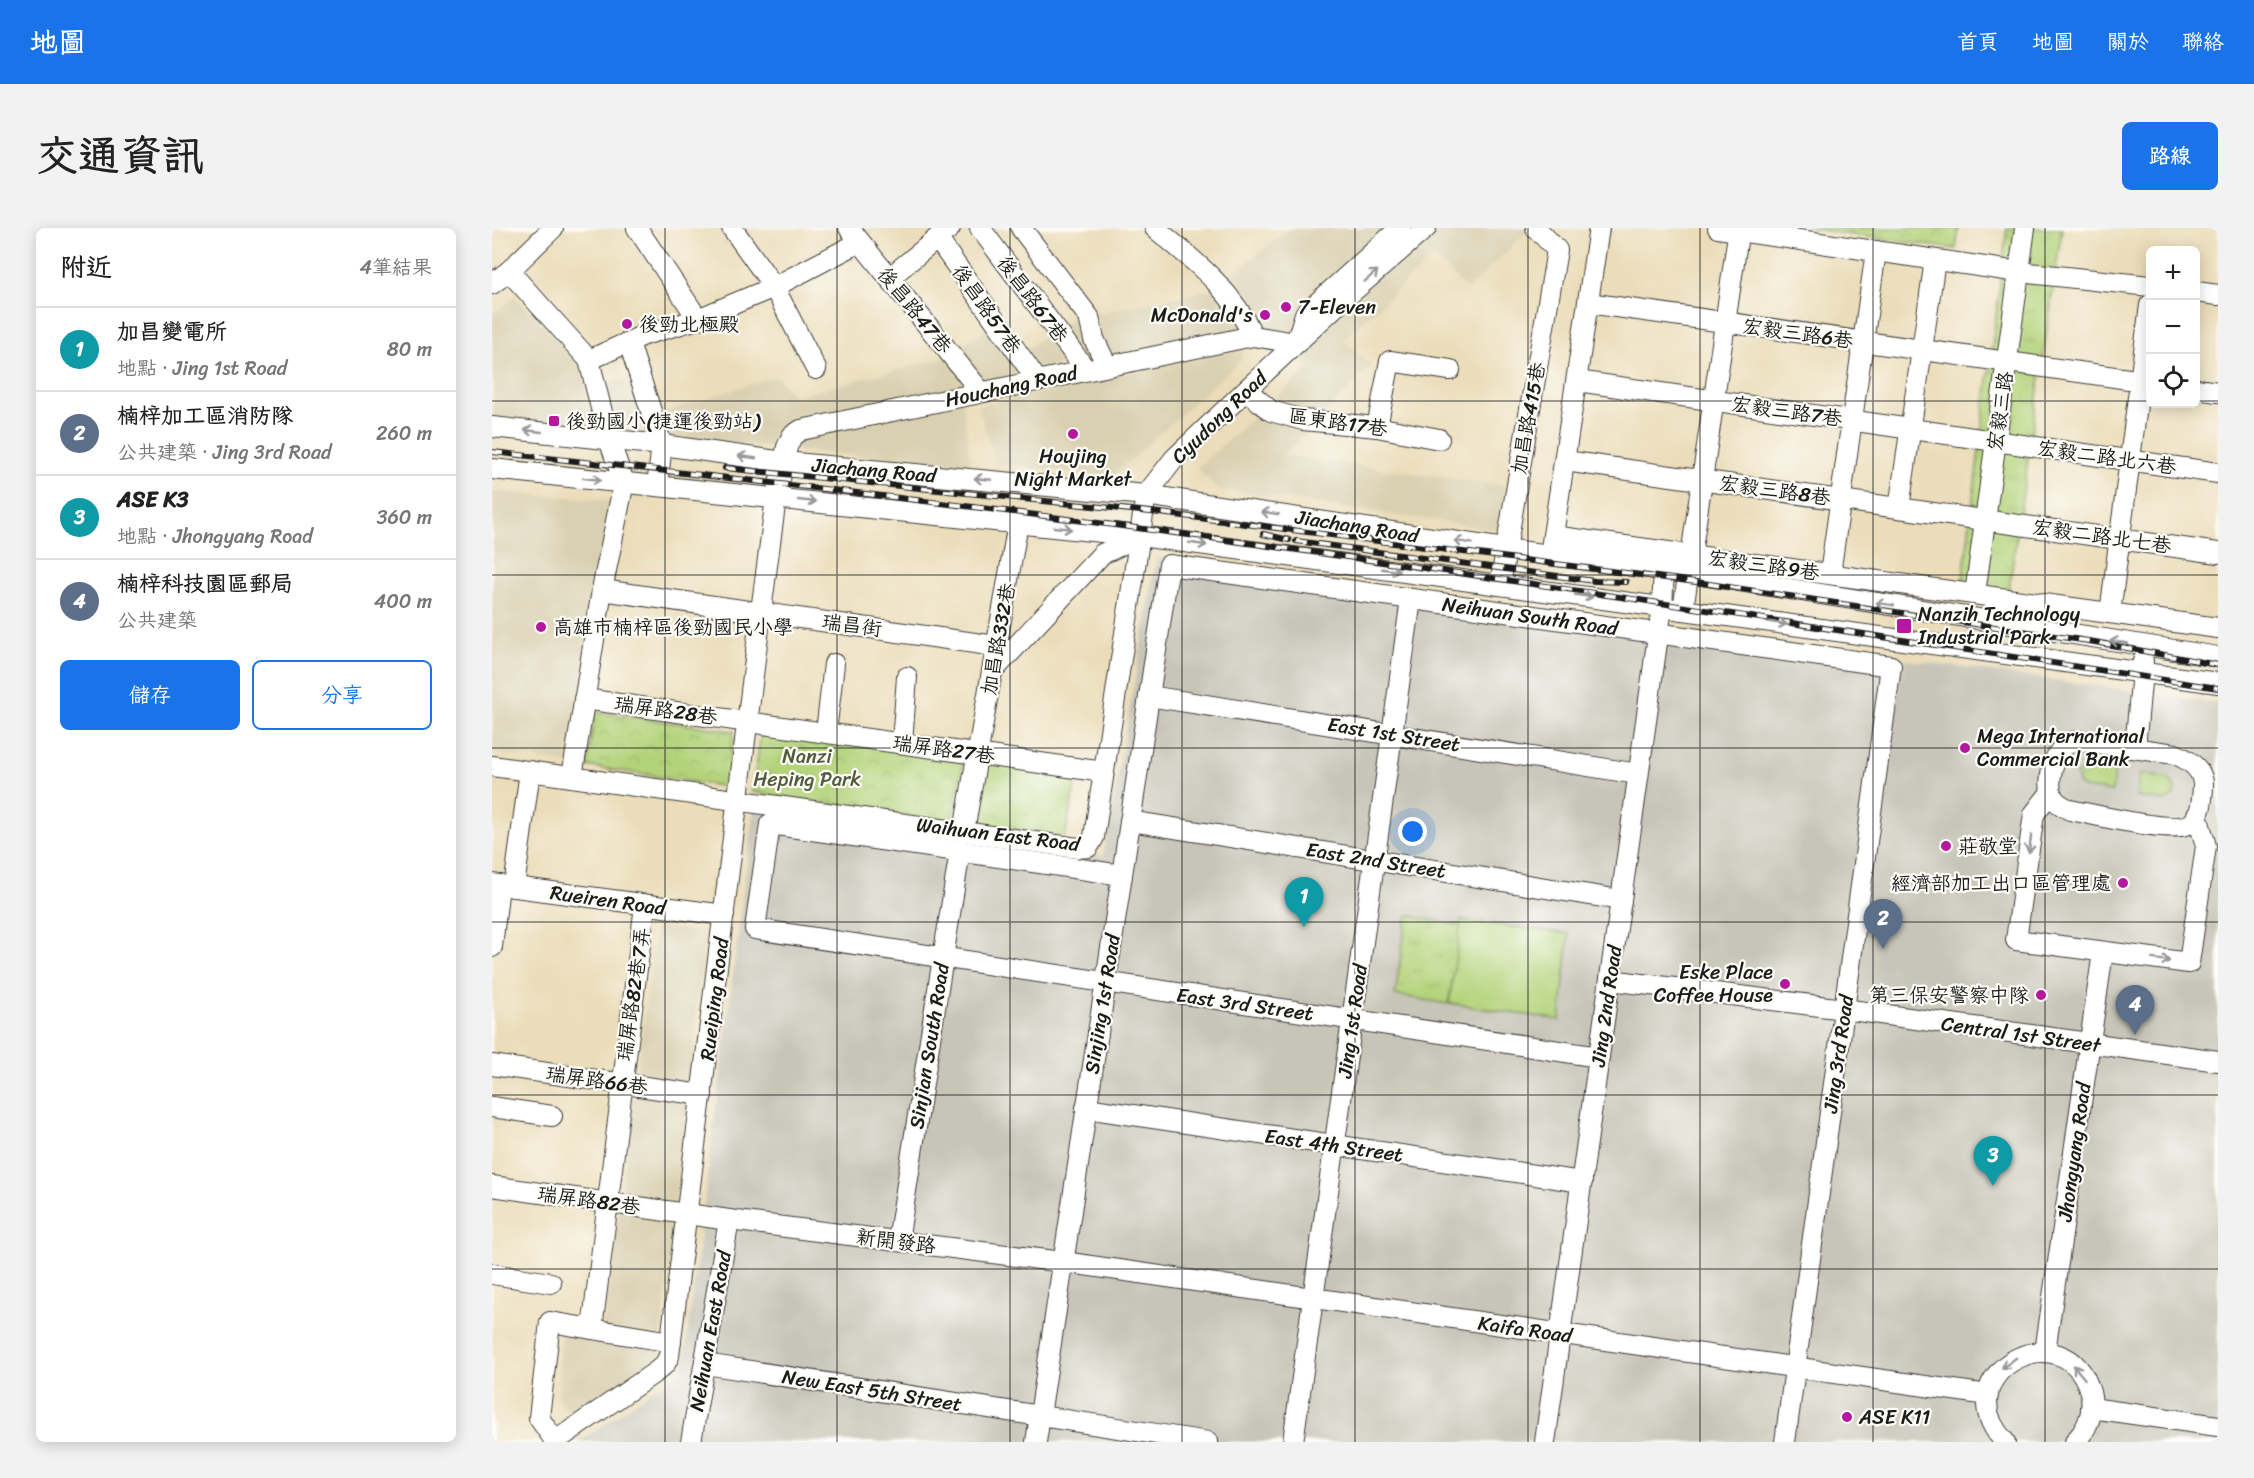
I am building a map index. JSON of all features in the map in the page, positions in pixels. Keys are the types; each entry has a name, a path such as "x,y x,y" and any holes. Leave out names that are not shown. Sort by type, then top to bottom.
{"street":[{"path":"553,228 498,276 589,360 609,440 624,482 602,590 572,777"},
{"path":"637,228 698,319"},
{"path":"732,228 774,287 816,369"},
{"name":"後昌路67巷","path":"980,228 1086,370"},
{"path":"1021,228 1089,317 1094,339 1107,366"},
{"path":"1155,228 1226,291 1245,318 1253,336"},
{"name":"加昌路415巷","path":"1500,585 1557,250 1536,228"},
{"path":"1552,545 1599,228"},
{"path":"1718,228 2019,273 2146,286"},
{"name":"宏毅三路","path":"1976,594 2025,228"},
{"path":"1296,343 1414,230"},
{"path":"1683,610 1739,230"},
{"name":"後昌路57巷","path":"889,278 943,233 1037,381"},
{"path":"589,360 629,344 644,335 698,319 774,287 855,235"},
{"name":"後昌路47巷","path":"855,235 981,392"},
{"path":"1830,574 1876,251"},
{"path":"1899,508 1935,260"},
{"path":"2200,293 2218,295"},
{"name":"宏毅三路6巷","path":"1588,303 2146,382"},
{"name":"Houchang Road","path":"776,498 787,447 792,436 801,429 1253,336 1296,343"},
{"name":"Cyudong Road","path":"1146,495 1174,459 1296,343"},
{"path":"629,344 662,445 657,486"},
{"path":"1377,427 1390,361 1450,370"},
{"name":"宏毅三路7巷","path":"1577,381 1996,441"},
{"path":"2110,613 2131,460 2146,382"},
{"name":"區東路17巷","path":"1246,390 1271,411 1303,420 1377,427 1439,439"},
{"path":"2200,390 2218,392"},
{"name":"Jiachang Road","path":"492,427 662,445 784,462 1146,495 1505,549 1552,545 1664,570 1690,564 2145,646 2218,657"},
{"name":"宏毅二路北六巷","path":"1996,441 2218,473"},
{"name":"宏毅三路8巷","path":"1565,461 1986,520"},
{"name":"Jiachang Road","path":"492,469 1140,536 2218,683"},
{"name":"Waihuan East Road","path":"492,766 1078,848 1088,847 1094,837 1146,495"},
{"name":"Rueiping Road","path":"554,1442 665,1364 669,1356 776,498"},
{"name":"宏毅二路北七巷","path":"1986,520 2218,553"},
{"name":"加昌路332巷","path":"964,831 1018,523"},
{"path":"992,672 1102,554 1140,536"},
{"name":"宏毅三路9巷","path":"1552,545 1690,564 1830,574 2218,628"},
{"name":"Neihuan South Road","path":"1169,565 1891,666"},
{"name":"Sinjing 1st Road","path":"1036,1442 1169,565"},
{"name":"Jing 2nd Road","path":"1545,1442 1662,607 1664,570"},
{"name":"瑞昌街","path":"602,590 996,646"},
{"name":"Jing 1st Road","path":"1293,1442 1411,599"},
{"path":"2135,748 2145,646"},
{"path":"826,732 834,664"},
{"name":"Jing 3rd Road","path":"1785,1442 1891,666"},
{"path":"902,743 907,677"},
{"name":"East 1st Street","path":"1149,696 1638,774"},
{"name":"瑞屏路28巷","path":"584,699 748,721"},
{"name":"瑞屏路27巷","path":"748,721 1104,772"},
{"path":"2083,741 2135,748 2175,754 2186,759 2199,771 2203,782 2202,804 2192,822 2185,826 2164,827 2070,810 2054,799 2051,792 2052,765 2069,742 2083,741"},
{"path":"492,947 501,885 530,771"},
{"path":"2051,792 2034,814 2016,940 2189,963 2206,846 2197,815"},
{"name":"East 2nd Street","path":"1130,821 1621,900"},
{"name":"East 3rd Street","path":"960,851 770,824 755,929 1105,984 1599,1057"},
{"path":"960,851 1122,875"},
{"name":"Sinjian South Road","path":"898,1241 960,851"},
{"name":"Rueiren Road","path":"501,885 724,915"},
{"name":"瑞屏路82巷7弄","path":"608,1202 645,905"},
{"name":"Jhongyang Road","path":"2045,1352 2103,952"},
{"name":"Central 1st Street","path":"1610,980 1844,1009 2218,1061"},
{"name":"瑞屏路66巷","path":"492,1065 702,1095"},
{"path":"492,1107 552,1116"},
{"name":"East 4th Street","path":"1086,1108 1582,1182"},
{"name":"瑞屏路82巷","path":"492,1186 729,1220"},
{"path":"592,1329 608,1202"},
{"name":"新開發路","path":"729,1220 1063,1262"},
{"name":"Neihuan East Road","path":"691,1442 729,1220"},
{"name":"Kaifa Road","path":"1063,1262 1988,1395"},
{"path":"492,1274 551,1283"},
{"path":"554,1442 539,1418 550,1322 671,1342"},
{"path":"2005,1442 1990,1422 1988,1395 1996,1375 2013,1359 2023,1354 2045,1352 2059,1356 2073,1364 2081,1372 2091,1395 2091,1408 2086,1428 2075,1442"},
{"name":"New East 5th Street","path":"705,1364 1208,1442"},
{"path":"2091,1408 2218,1426"}],"shaded area":[{"path":"1291,228 1531,228 1467,290 1434,256 1343,340 1372,366 1283,455 1506,486 1499,530 1216,489 1197,468 1309,368 1261,324 961,387 971,467 665,437 661,413 776,376 794,397 943,358 992,325 1014,356 1074,318 1212,289"},
{"path":"515,296 581,365 587,387 633,378 646,436 492,418 492,315"},
{"name":"Houjing Night Market","path":"1243,349 1243,358 1112,477 996,463 978,406"},
{"name":"高雄市楠梓區後勁國民小學","path":"492,491 611,501 569,763 492,753"},
{"name":"Nanzih Technology Industrial Park","path":"1165,557 2218,703 2218,1442 579,1442 683,1369 754,809 1103,856 1156,562"},
{"path":"656,927 706,932 659,1358 576,1417 559,1402 560,1334 602,1339"}],"green space":[{"path":"1803,228 1959,228 1956,249"},
{"path":"2007,228 2062,228 2008,595 1962,587"},
{"name":"Nanzi Heping Park","path":"595,712 734,731 726,787 587,766"},
{"name":"Nanzi Heping Park","path":"762,728 964,760 951,823 752,792"},
{"path":"984,761 1077,776 1065,837 977,823"},
{"path":"2084,767 2115,771 2112,792 2084,788 2079,785 2076,775"},
{"path":"2140,773 2169,779 2175,788 2174,795 2165,801 2136,797"},
{"path":"1407,915 1462,926 1448,1004 1395,995"},
{"path":"1461,920 1569,934 1560,1020 1449,1003"}],"railway":[{"path":"492,452 844,491 1196,536 1579,591 2218,688"},
{"path":"725,468 1160,513 1696,582 2095,642 2218,665"},
{"path":"1263,534 1289,540"},
{"path":"1296,541 1595,581 1626,582"}],"place":[{"name":"7-Eleven","path":"1286,307"},
{"name":"McDonald's","path":"1265,315"},
{"name":"後勁北極殿","path":"627,324"},
{"name":"後勁國小(捷運後勁站)","path":"554,421"},
{"name":"Houjing Night Market","path":"1073,434"},
{"name":"Nanzih Technology Industrial Park","path":"1904,626"},
{"name":"高雄市楠梓區後勁國民小學","path":"541,627"},
{"name":"Mega International Commercial Bank","path":"1965,748"},
{"name":"莊敬堂","path":"1946,846"},
{"name":"經濟部加工出口區管理處","path":"2123,883"},
{"name":"加昌變電所","path":"1304,927"},
{"name":"楠梓加工區消防隊","path":"1883,949"},
{"name":"Eske Place Coffee House","path":"1785,984"},
{"name":"第三保安警察中隊","path":"2041,995"},
{"name":"楠梓科技園區郵局","path":"2135,1035"},
{"name":"ASE K3","path":"1993,1186"},
{"name":"ASE K11","path":"1847,1417"}]}
